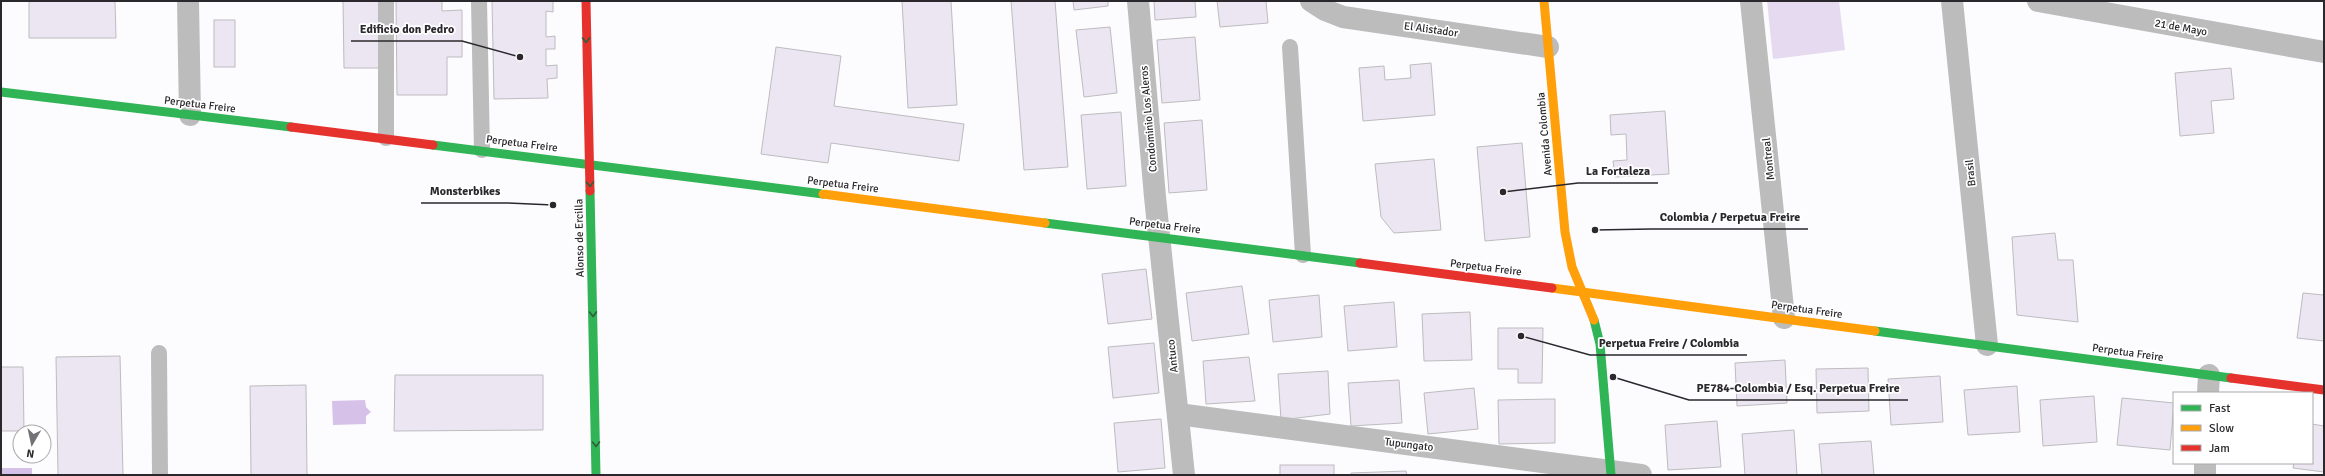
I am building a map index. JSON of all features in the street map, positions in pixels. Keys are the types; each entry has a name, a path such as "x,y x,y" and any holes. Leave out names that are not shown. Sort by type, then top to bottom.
{"street":[{"path":"188,1 190,115"},
{"name":"Alonso de Ercilla","path":"586,1 596,475"},
{"name":"Condominio Los Aleros","path":"1138,1 1160,237"},
{"name":"Avenida Colombia","path":"1544,1 1566,238 1572,267 1593,315 1600,344 1611,473"},
{"name":"Montreal","path":"1751,1 1784,318"},
{"name":"Brasil","path":"1952,1 1987,345"},
{"name":"21 de Mayo","path":"2038,1 2324,52"},
{"name":"El Alistador","path":"1313,3 1343,16 1548,47"},
{"name":"Perpetua Freire","path":"1,92 589,163 1582,291 1987,345 2209,384 2324,390"},
{"name":"Antuco","path":"1160,237 1184,475"},
{"name":"Tupungato","path":"1178,414 1611,473 1641,475"},
{"path":"2205,464 2205,475"}],"lane":[{"path":"386,1 386,138"},
{"path":"479,1 482,150"},
{"path":"1290,47 1303,255"},
{"path":"158,353 160,475"}],"shaded area":[{"path":"1767,1 1839,1 1845,50 1773,59"},
{"path":"365,400 366,407 371,412 366,416 366,424 333,425 332,401"},
{"path":"1,468 32,468 32,475 1,475"}],"building":[{"path":"29,1 115,1 116,38 29,38"},
{"path":"343,1 381,1 382,68 344,68"},
{"path":"396,1 442,1 442,11 462,10 462,57 447,57 447,95 397,95"},
{"path":"492,1 553,1 553,12 546,11 546,37 555,36 555,49 546,49 546,66 557,65 557,78 547,79 548,98 494,99"},
{"path":"902,1 951,1 957,105 908,108"},
{"path":"1011,1 1055,1 1068,167 1024,170"},
{"path":"1073,1 1108,1 1108,6 1074,10"},
{"path":"1154,1 1195,1 1196,17 1155,20"},
{"path":"1217,1 1266,1 1268,23 1220,27"},
{"path":"214,20 235,20 235,67 214,67"},
{"path":"1110,27 1117,93 1084,97 1076,30"},
{"path":"1195,37 1200,100 1162,103 1157,40"},
{"path":"776,47 841,56 834,106 964,124 959,161 831,143 828,163 761,154"},
{"path":"1431,63 1435,115 1363,121 1359,68 1384,66 1385,80 1411,78 1410,65"},
{"path":"2231,68 2234,99 2211,101 2214,133 2180,136 2175,73"},
{"path":"1665,111 1669,174 1615,177 1613,161 1627,160 1626,134 1611,135 1610,115"},
{"path":"1121,112 1126,186 1087,189 1081,115"},
{"path":"1202,120 1207,190 1169,193 1164,123"},
{"path":"1522,143 1530,237 1485,241 1477,147"},
{"path":"1434,159 1441,230 1394,233 1381,217 1375,164"},
{"path":"2055,233 2058,260 2073,260 2078,322 2017,315 2012,237"},
{"path":"1146,269 1152,319 1108,324 1102,274"},
{"path":"1242,286 1249,334 1192,341 1186,293"},
{"path":"2303,293 2324,295 2324,341 2297,338"},
{"path":"1319,295 1322,337 1273,342 1269,300"},
{"path":"1394,302 1397,347 1348,351 1344,306"},
{"path":"1470,312 1472,360 1424,361 1422,314"},
{"path":"1498,328 1543,328 1542,383 1518,383 1518,369 1498,369"},
{"path":"1154,343 1159,393 1113,398 1108,347"},
{"path":"120,356 123,475 58,475 56,357"},
{"path":"1249,357 1255,401 1206,404 1203,361"},
{"path":"1785,360 1787,403 1737,406 1735,363"},
{"path":"1,367 23,367 24,424 12,424 12,431 1,431"},
{"path":"1868,368 1869,411 1817,413 1816,369"},
{"path":"1328,371 1330,414 1281,420 1278,374"},
{"path":"395,375 543,375 543,430 394,431"},
{"path":"1940,376 1943,422 1891,425 1888,379"},
{"path":"1399,380 1402,423 1351,426 1348,383"},
{"path":"306,385 307,475 251,475 250,386"},
{"path":"2017,386 2020,432 1968,435 1964,390"},
{"path":"1474,388 1478,429 1428,434 1424,393"},
{"path":"2094,396 2097,442 2043,446 2040,400"},
{"path":"2122,398 2173,403 2170,450 2117,445"},
{"path":"1555,399 1555,443 1499,444 1498,400"},
{"path":"1161,419 1165,468 1118,472 1114,423"},
{"path":"1717,421 1721,467 1668,470 1665,425"},
{"path":"2313,424 2324,426 2324,472 2293,468 2294,464 2313,464"},
{"path":"1794,430 1797,475 1745,475 1742,434"},
{"path":"1871,441 1874,475 1822,475 1819,444"},
{"path":"1280,465 1334,465 1334,475 1280,475"},
{"path":"1406,471 1407,475 1351,475 1351,473"}],"traffic: fast":[{"path":"1,92 291,127"},
{"path":"433,145 823,194"},
{"path":"590,191 596,475"},
{"path":"1045,223 1360,263"},
{"path":"1594,320 1600,344 1611,475"},
{"path":"1875,331 2231,378"}],"traffic: slow":[{"path":"1544,1 1565,232 1572,267 1594,320"},
{"path":"823,194 1045,223"},
{"path":"1552,288 1875,331"}],"traffic: jam":[{"path":"586,1 590,191"},
{"path":"291,127 433,145"},
{"path":"1360,263 1552,288"},
{"path":"2231,378 2324,390"}],"place":[{"name":"Edificio don Pedro","path":"520,57"},
{"name":"La Fortaleza","path":"1503,192"},
{"name":"Monsterbikes","path":"553,205"},
{"name":"Colombia / Perpetua Freire","path":"1595,230"},
{"name":"Perpetua Freire / Colombia","path":"1521,336"},
{"name":"PE784-Colombia / Esq. Perpetua Freire","path":"1613,377"}]}
